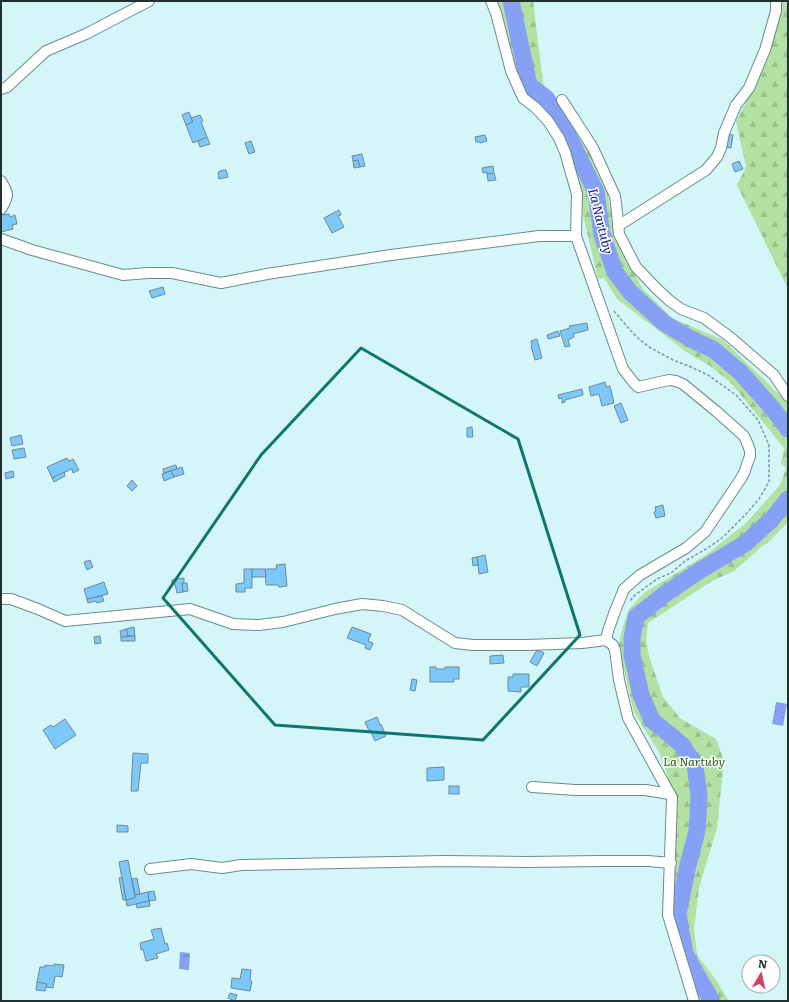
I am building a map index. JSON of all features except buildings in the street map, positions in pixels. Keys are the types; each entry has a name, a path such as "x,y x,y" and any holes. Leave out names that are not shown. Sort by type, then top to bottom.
{"street":[{"path":"1,89 7,87 46,51 86,34 149,1"},
{"path":"491,1 496,14 511,71 523,98 536,108 548,121 559,138 565,152 577,194 576,236 623,369 638,387 669,380 682,384 744,436 750,451 750,456 744,473 724,506 705,532 686,548 640,575 624,589 614,611 606,640"},
{"path":"618,226 706,170 717,157 721,148 724,133 736,105 749,88 765,50 776,12 776,1"},
{"path":"562,100 593,148 614,196 619,234 636,267 657,289 681,308 704,318 730,337 774,375 788,396"},
{"path":"1,181 7,190 7,199 1,209"},
{"path":"1,239 32,250 123,275 172,273 221,283 267,274 391,255 539,236 576,236"},
{"path":"1,599 12,599 65,621 190,609 233,624 259,625 283,622 362,604 402,610 455,643 473,645 527,645 582,643 606,640 613,645 615,650 619,680 628,718 672,798 668,915 694,1001"},
{"path":"532,787 575,790 645,790 670,794"},
{"path":"150,869 191,864 222,868 249,865 444,861 648,861 670,863"}],"path":[{"path":"600,304 612,309 630,331 649,347 673,360 708,375 736,395 758,420 769,445 769,482 759,499 745,515 722,538 685,561 671,573 634,595 629,603"}],"highlighted area":[{"path":"361,348 518,439 580,635 483,740 275,725 163,598 261,455"}],"green space":[{"name":"La Nartuby","path":"492,1 533,1 543,82 547,96 559,101 590,149 606,183 614,233 642,288 672,318 723,340 788,403 788,522 767,544 765,544 734,571 712,581 648,623 646,640 649,656 663,697 680,718 716,739 724,761 717,828 699,888 694,928 697,955 714,977 729,1001 698,1001 672,924 676,841 676,799 659,752 634,712 618,646 629,609 644,593 707,554 746,523 780,485 786,468 781,463 784,448 731,383 710,366 685,351 617,299 604,278 598,279 583,215 583,197 550,128 550,119 535,101 527,100 518,90"},
{"path":"779,1 788,1 788,289 737,185 746,167 736,121 753,89"}],"water":[{"path":"776,702 787,704 783,726 772,724"},
{"path":"180,952 190,953 189,970 179,969"}],"waterway":[{"name":"La Nartuby","path":"511,1 529,85 546,98 558,115 596,192 602,235 615,272 630,292 664,323 689,338 714,350 741,373 773,409 788,429"},
{"name":"La Nartuby","path":"712,1001 685,954 678,914 697,831 699,796 695,765 682,745 652,720 641,695 632,655 632,638 636,617 665,594 699,571 746,543 772,519 788,499"}]}
